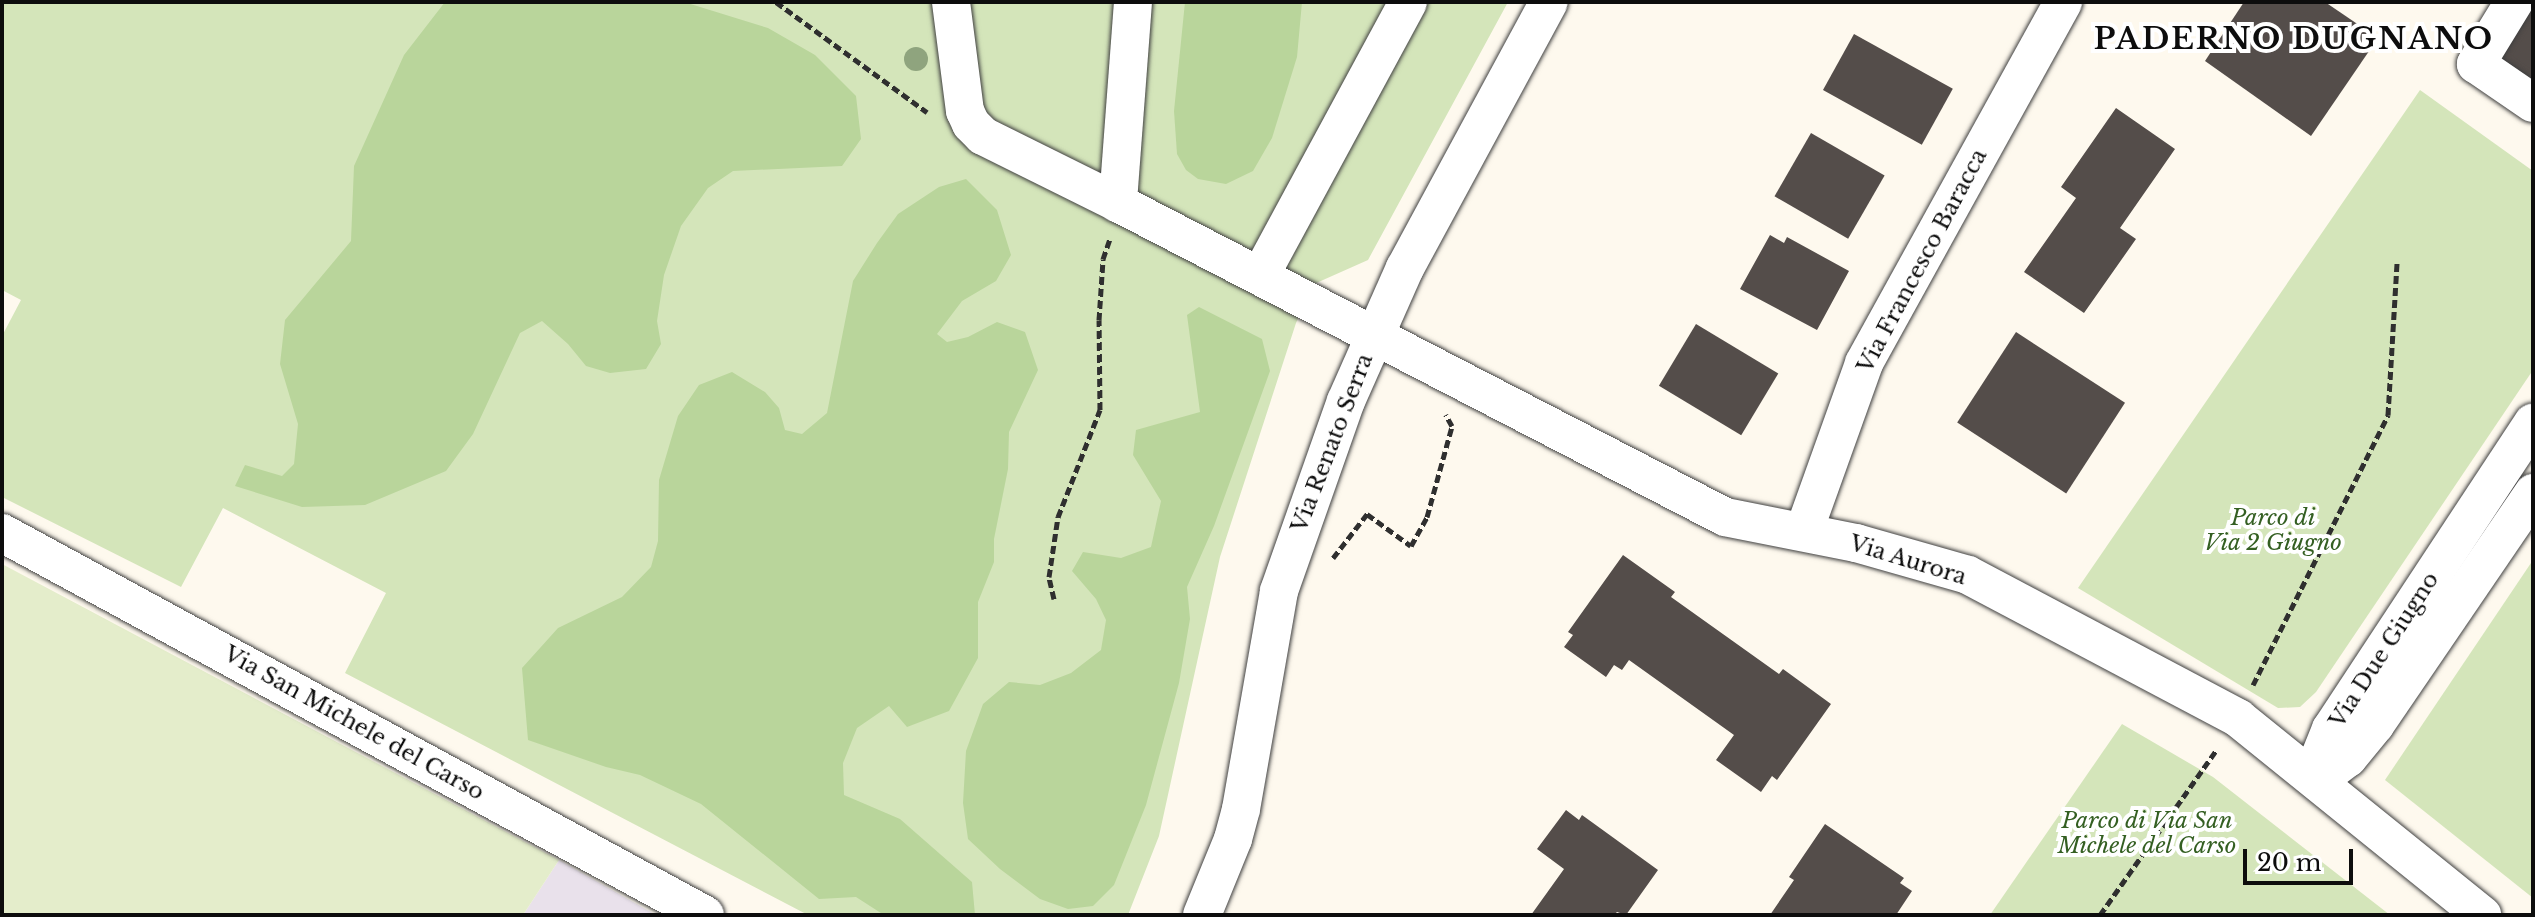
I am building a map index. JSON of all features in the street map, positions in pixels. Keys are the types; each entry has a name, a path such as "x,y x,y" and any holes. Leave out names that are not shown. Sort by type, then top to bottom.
{"street":[{"name":"Via Aurora","path":"951,2 965,111 971,124 983,136 1116,215 1260,276 1725,517 1804,531 1968,575 2238,718 2482,915"},
{"path":"1116,215 1133,2"},
{"path":"1260,276 1408,2"},
{"name":"Via Renato Serra","path":"1202,915 1233,839 1241,809 1279,591 1300,524 1373,334 1549,2"},
{"name":"Via Francesco Baracca","path":"1804,531 1864,363 2063,2"},
{"path":"2514,2 2476,64 2533,103"},
{"name":"Via Due Giugno","path":"2317,781 2320,756 2331,729 2533,423"},
{"name":"Via Due Giugno","path":"2317,781 2348,758 2375,725 2533,493"},
{"name":"Via San Michele del Carso","path":"2,533 705,915"}],"path":[{"path":"776,2 936,119"},
{"path":"1054,599 1049,577 1058,517 1100,410 1102,274 1116,215"},
{"path":"2100,915 2238,718 2261,664 2388,415 2397,263"},
{"path":"1324,569 1367,514 1411,546 1427,517 1452,426 1440,405 1447,372"}],"shaded area":[{"path":"559,860 656,915 523,915"}],"green space":[{"path":"2,2 1508,2 1368,260 1314,284 1296,323 1220,557 1159,836 1128,915 808,915 345,673 386,593 223,508 181,587 2,497 2,336 21,300 2,290"},
{"path":"445,2 684,2 768,28 815,55 856,96 861,139 842,166 733,171 708,188 681,226 664,275 657,321 661,344 646,369 610,373 586,366 568,344 542,321 520,333 473,434 446,471 365,505 302,507 235,486 245,465 282,476 294,464 298,424 280,364 285,320 351,241 354,166 404,55"},
{"path":"1185,2 1302,2 1297,57 1272,138 1253,171 1226,184 1198,179 1186,170 1177,154 1174,111"},
{"name":"Parco di Via 2 Giugno","path":"2420,90 2533,171 2533,370 2316,692 2300,707 2278,708 2078,588"},
{"path":"966,179 997,210 1011,255 996,281 962,301 937,334 947,342 968,337 997,322 1025,332 1038,370 1009,432 1008,469 994,539 994,562 978,602 978,658 949,711 907,727 889,706 857,728 843,763 844,795 900,819 972,882 975,915 884,915 856,897 819,899 701,804 640,775 606,767 528,740 522,668 558,628 622,597 651,567 658,541 659,480 678,416 699,385 732,372 765,392 779,408 785,430 802,434 827,413 853,281 877,243 898,214 939,187"},
{"path":"1199,307 1262,339 1270,371 1214,526 1187,587 1190,619 1179,683 1146,805 1114,885 1093,906 1068,909 1040,899 1000,869 968,839 963,803 966,751 983,704 1009,682 1040,685 1071,673 1101,650 1106,620 1096,599 1072,571 1083,552 1121,558 1151,547 1161,501 1133,455 1136,430 1200,412 1187,315"},
{"path":"2533,560 2533,898 2385,780"},
{"path":"2,564 559,860 523,915 2,915"},
{"name":"Parco di Via San Michele del Carso","path":"2122,724 2213,777 2390,915 1990,915"}],"building":[{"path":"2244,2 2325,2 2378,38 2311,136 2205,61"},
{"path":"2533,7 2533,81 2499,57"},
{"path":"1854,34 1953,89 1922,145 1823,90"},
{"path":"2116,108 2175,149 2120,228 2136,239 2084,313 2024,272 2076,198 2061,187"},
{"path":"1811,133 1885,176 1848,239 1774,196"},
{"path":"1770,235 1784,243 1787,237 1849,271 1817,330 1740,289"},
{"path":"1696,324 1778,373 1741,435 1659,386"},
{"path":"2016,332 2125,403 2066,493 1957,423"},
{"path":"1623,555 1675,592 1671,597 1779,674 1783,669 1831,704 1777,780 1772,776 1761,792 1716,760 1734,735 1629,660 1622,670 1614,665 1606,677 1564,647 1573,635 1568,632"},
{"path":"1566,810 1579,820 1582,815 1658,870 1626,915 1617,912 1614,915 1531,915 1564,869 1537,849"},
{"path":"1825,824 1904,878 1900,883 1912,891 1896,915 1770,915 1794,880 1789,877"}],"district":[{"name":"PADERNO DUGNANO","path":"2294,39"}]}
